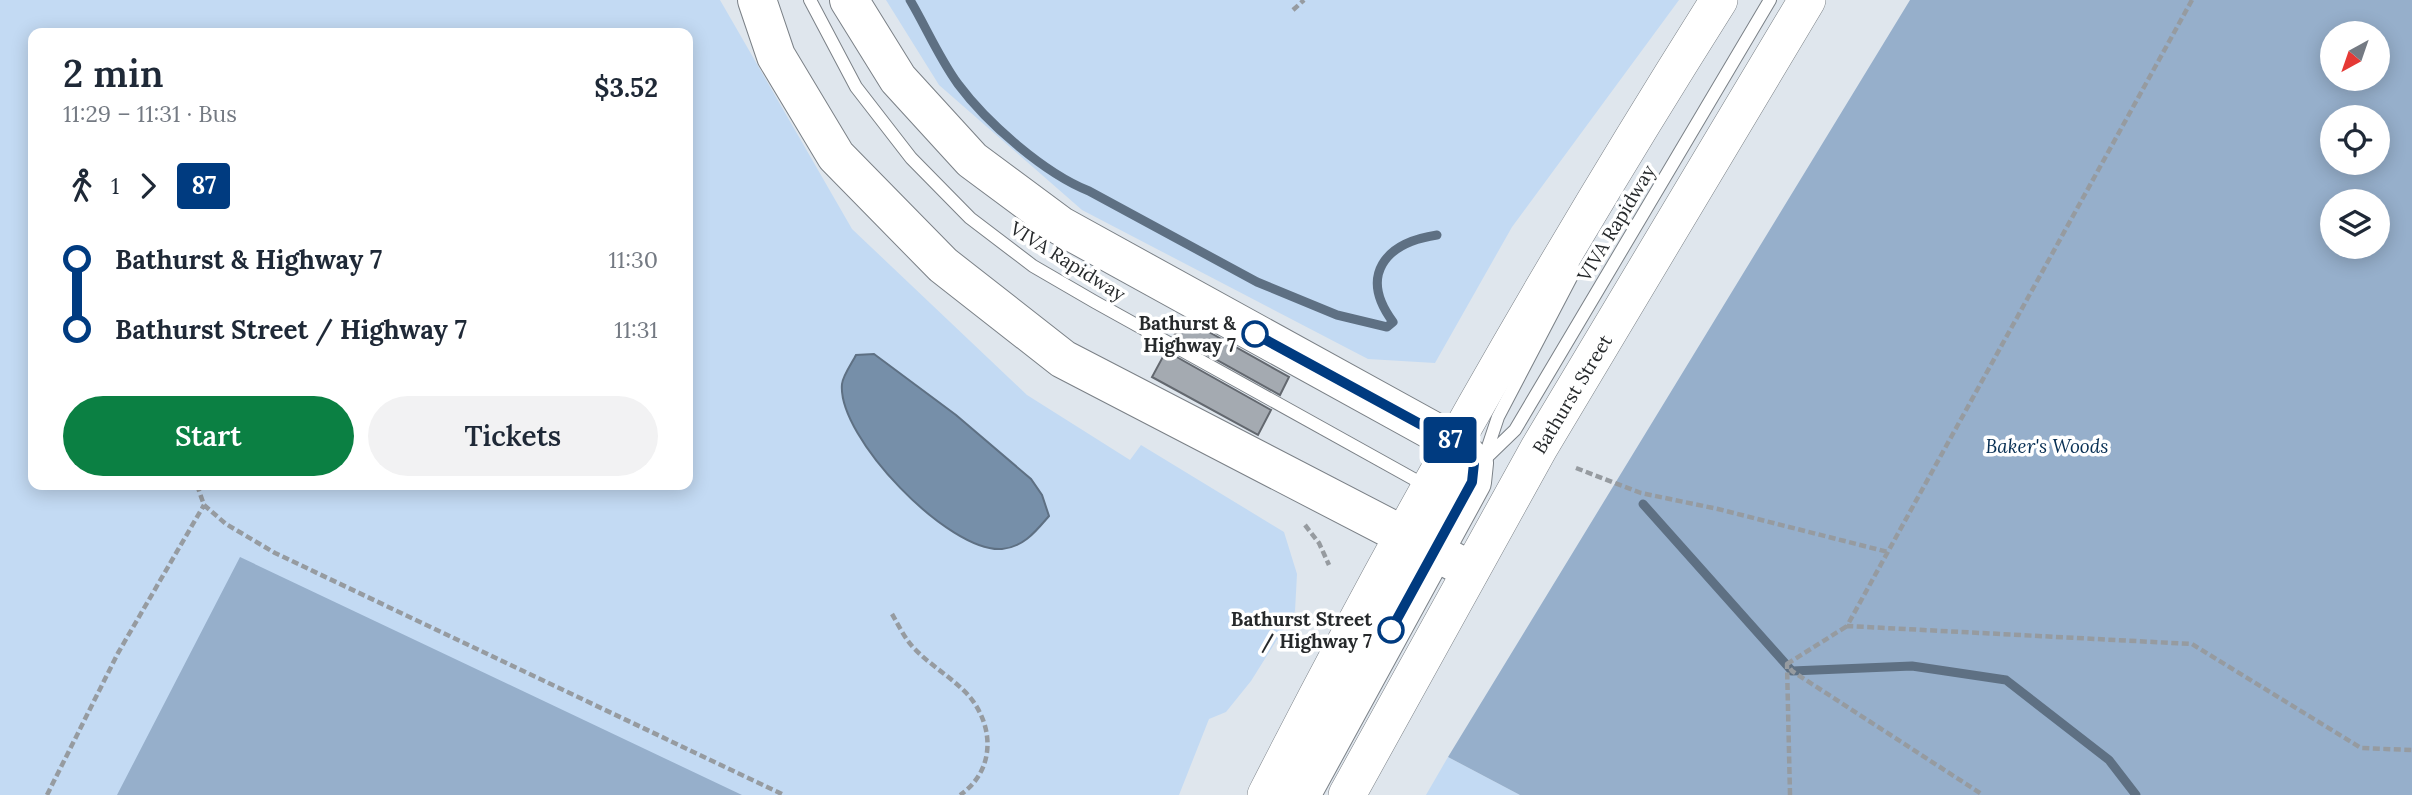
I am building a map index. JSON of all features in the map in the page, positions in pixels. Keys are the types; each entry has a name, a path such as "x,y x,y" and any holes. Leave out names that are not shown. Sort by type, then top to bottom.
{"main road":[{"path":"757,0 776,56 836,156 943,265 1063,359 1470,570"},
{"path":"849,0 898,79 972,160 1061,226 1455,476"},
{"path":"1266,795 1455,476 1619,159 1719,0"},
{"name":"Bathurst Street","path":"1347,795 1539,448 1807,0"},
{"path":"1301,795 1417,544"}],"lane":[{"name":"VIVA Rapidway","path":"810,0 856,87 911,158 970,218 1033,266 1095,302 1455,476"},
{"name":"VIVA Rapidway","path":"1455,476 1515,430 1770,0"},
{"name":"VIVA Rapidway","path":"1455,476 1498,416 1586,247 1619,159"}],"path":[{"path":"1293,10 1304,0"},
{"path":"1787,664 1847,626 2192,0"},
{"path":"1576,468 1641,493 1718,509 1888,552"},
{"path":"199,490 204,505 226,524 275,553 784,795"},
{"path":"47,795 118,653 204,505"},
{"path":"892,614 911,645 969,697 987,726 988,758 971,788 960,795"},
{"path":"1847,626 2192,644 2361,748 2412,750"},
{"path":"1787,664 1790,795"},
{"path":"1787,664 1792,671 1983,795"}],"shaded area":[{"path":"0,0 720,0 852,229 1027,395 1130,460 1141,445 1284,532 1297,574 1295,611 1251,681 1226,712 1209,719 1179,795 0,795"},
{"path":"886,0 1679,0 1512,227 1435,363 1368,359 1082,210 939,85"},
{"path":"874,354 956,415 1031,479 1042,495 1049,516 1029,537 1010,548 980,545 954,532 927,513 876,461 857,433 845,406 842,384 856,355"},
{"path":"1448,757 1520,795 1426,795"}],"green space":[{"name":"Baker's Woods","path":"1910,0 2412,0 2412,795 1520,795 1448,757"},
{"path":"240,557 742,795 117,795"}],"building":[{"name":"Bathurst & Highway 7","path":"1184,318 1289,377 1280,395 1174,336"},
{"name":"Bathurst & Highway 7","path":"1166,351 1271,410 1258,435 1152,377"}],"waterway":[{"path":"910,0 958,84 984,115 1035,160 1072,183 1257,282 1337,315 1387,327 1393,322 1378,290 1378,276 1382,264 1403,246 1437,235"},
{"path":"1643,504 1792,671 1912,666 2006,680 2109,760 2136,795"}],"bus line":[{"name":"87","path":"1255,334 1453,442 1474,463 1472,482 1391,630"}],"place":[{"name":"Bathurst & Highway 7","path":"1255,334"},
{"name":"Bathurst Street / Highway 7","path":"1391,630"}]}
